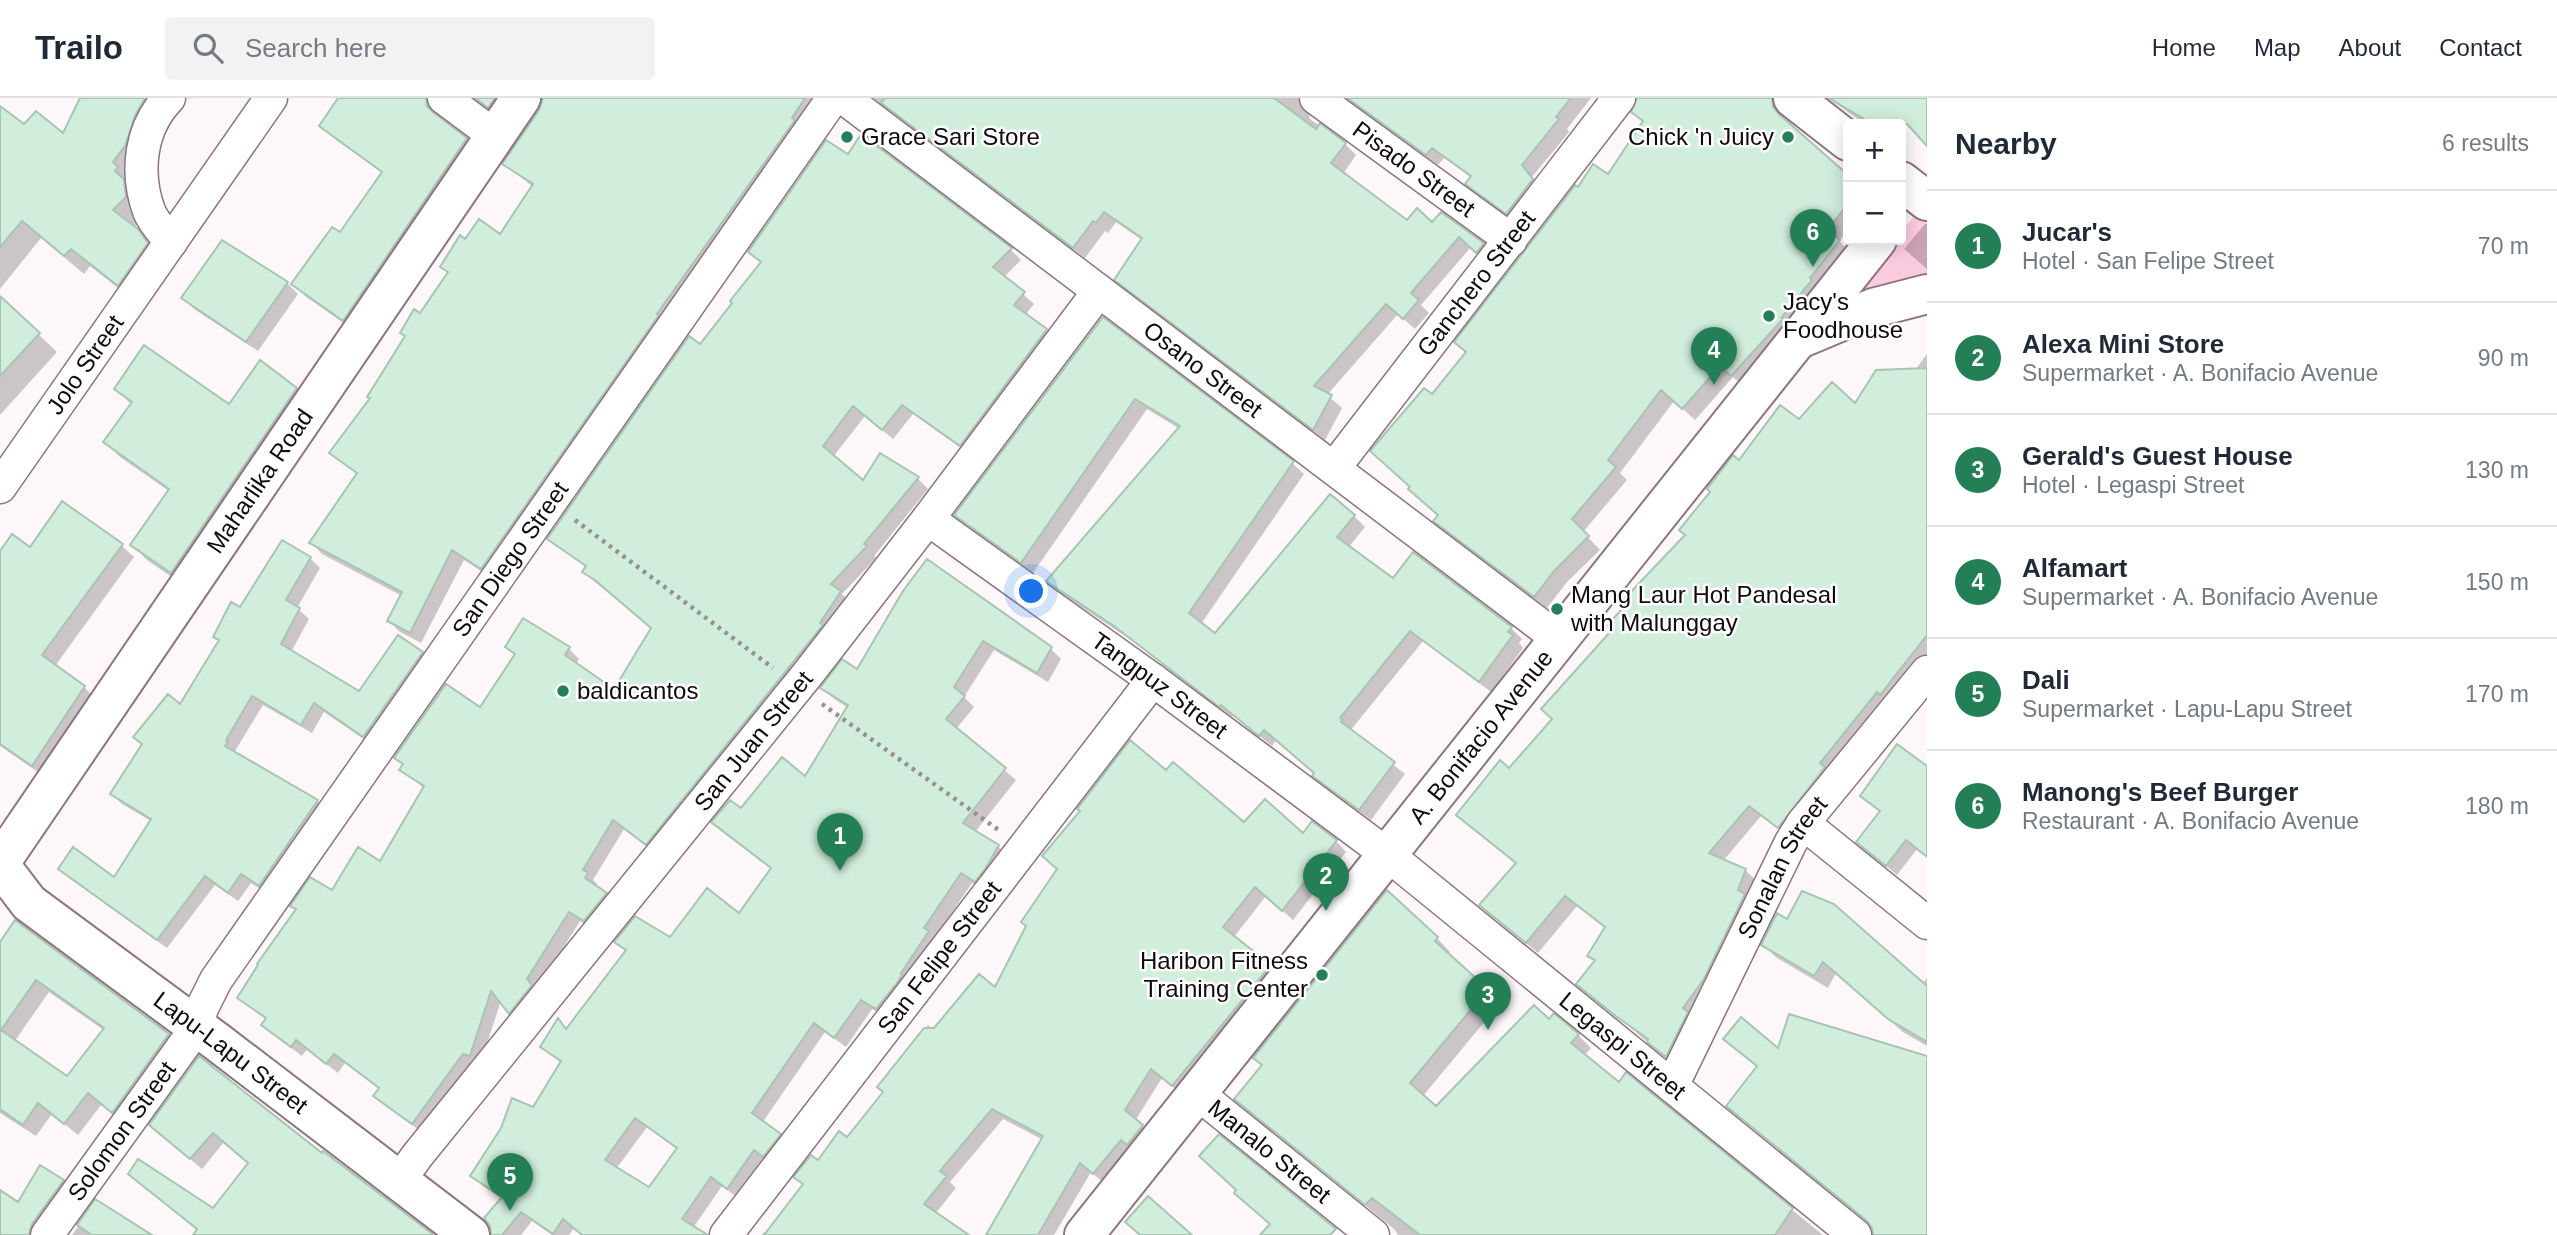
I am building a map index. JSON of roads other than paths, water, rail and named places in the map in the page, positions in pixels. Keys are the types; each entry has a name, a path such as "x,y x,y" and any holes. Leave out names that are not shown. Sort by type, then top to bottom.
{"street":[{"path":"169,98 158,109 143,142 140,178 150,213 171,242"},
{"name":"Jolo Street","path":"0,487 271,98"},
{"path":"444,98 495,135"},
{"name":"Maharlika Road","path":"0,864 521,98"},
{"name":"San Diego Street","path":"197,1027 202,1008 216,980 833,98"},
{"name":"Osano Street","path":"844,98 1560,640"},
{"name":"Pisado Street","path":"1316,98 1511,240"},
{"name":"Ganchero Street","path":"1334,468 1619,98"},
{"path":"1793,98 1843,137"},
{"name":"A. Bonifacio Avenue","path":"1084,1235 1874,245"},
{"name":"San Juan Street","path":"399,1181 425,1145 798,686 928,519 1099,291"},
{"path":"1802,338 1873,308 1927,294"},
{"name":"Tangpuz Street","path":"928,519 1153,680 1388,855"},
{"name":"Sonalan Street","path":"1672,1086 1781,862 1804,823 1927,673"},
{"name":"San Felipe Street","path":"726,1235 1153,680"},
{"path":"1804,823 1927,923"},
{"name":"Legaspi Street","path":"1388,855 1855,1235"},
{"name":"Lapu-Lapu Street","path":"0,864 29,904 197,1027 470,1235"},
{"name":"Solomon Street","path":"47,1235 197,1027"},
{"name":"Manalo Street","path":"1197,1093 1373,1235"}],"place":[{"name":"Grace Sari Store","path":"847,137"},
{"name":"Chick 'n Juicy","path":"1788,137"},
{"name":"Manong's Beef Burger","path":"1813,267"},
{"name":"Jacy's Foodhouse","path":"1769,316"},
{"name":"Alfamart","path":"1714,385"},
{"name":"Mang Laur Hot Pandesal with Malunggay","path":"1557,609"},
{"name":"baldicantos","path":"563,691"},
{"name":"Jucar's","path":"840,871"},
{"name":"Alexa Mini Store","path":"1326,911"},
{"name":"Haribon Fitness Training Center","path":"1322,975"},
{"name":"Gerald's Guest House","path":"1488,1030"},
{"name":"Dali","path":"510,1211"}]}
